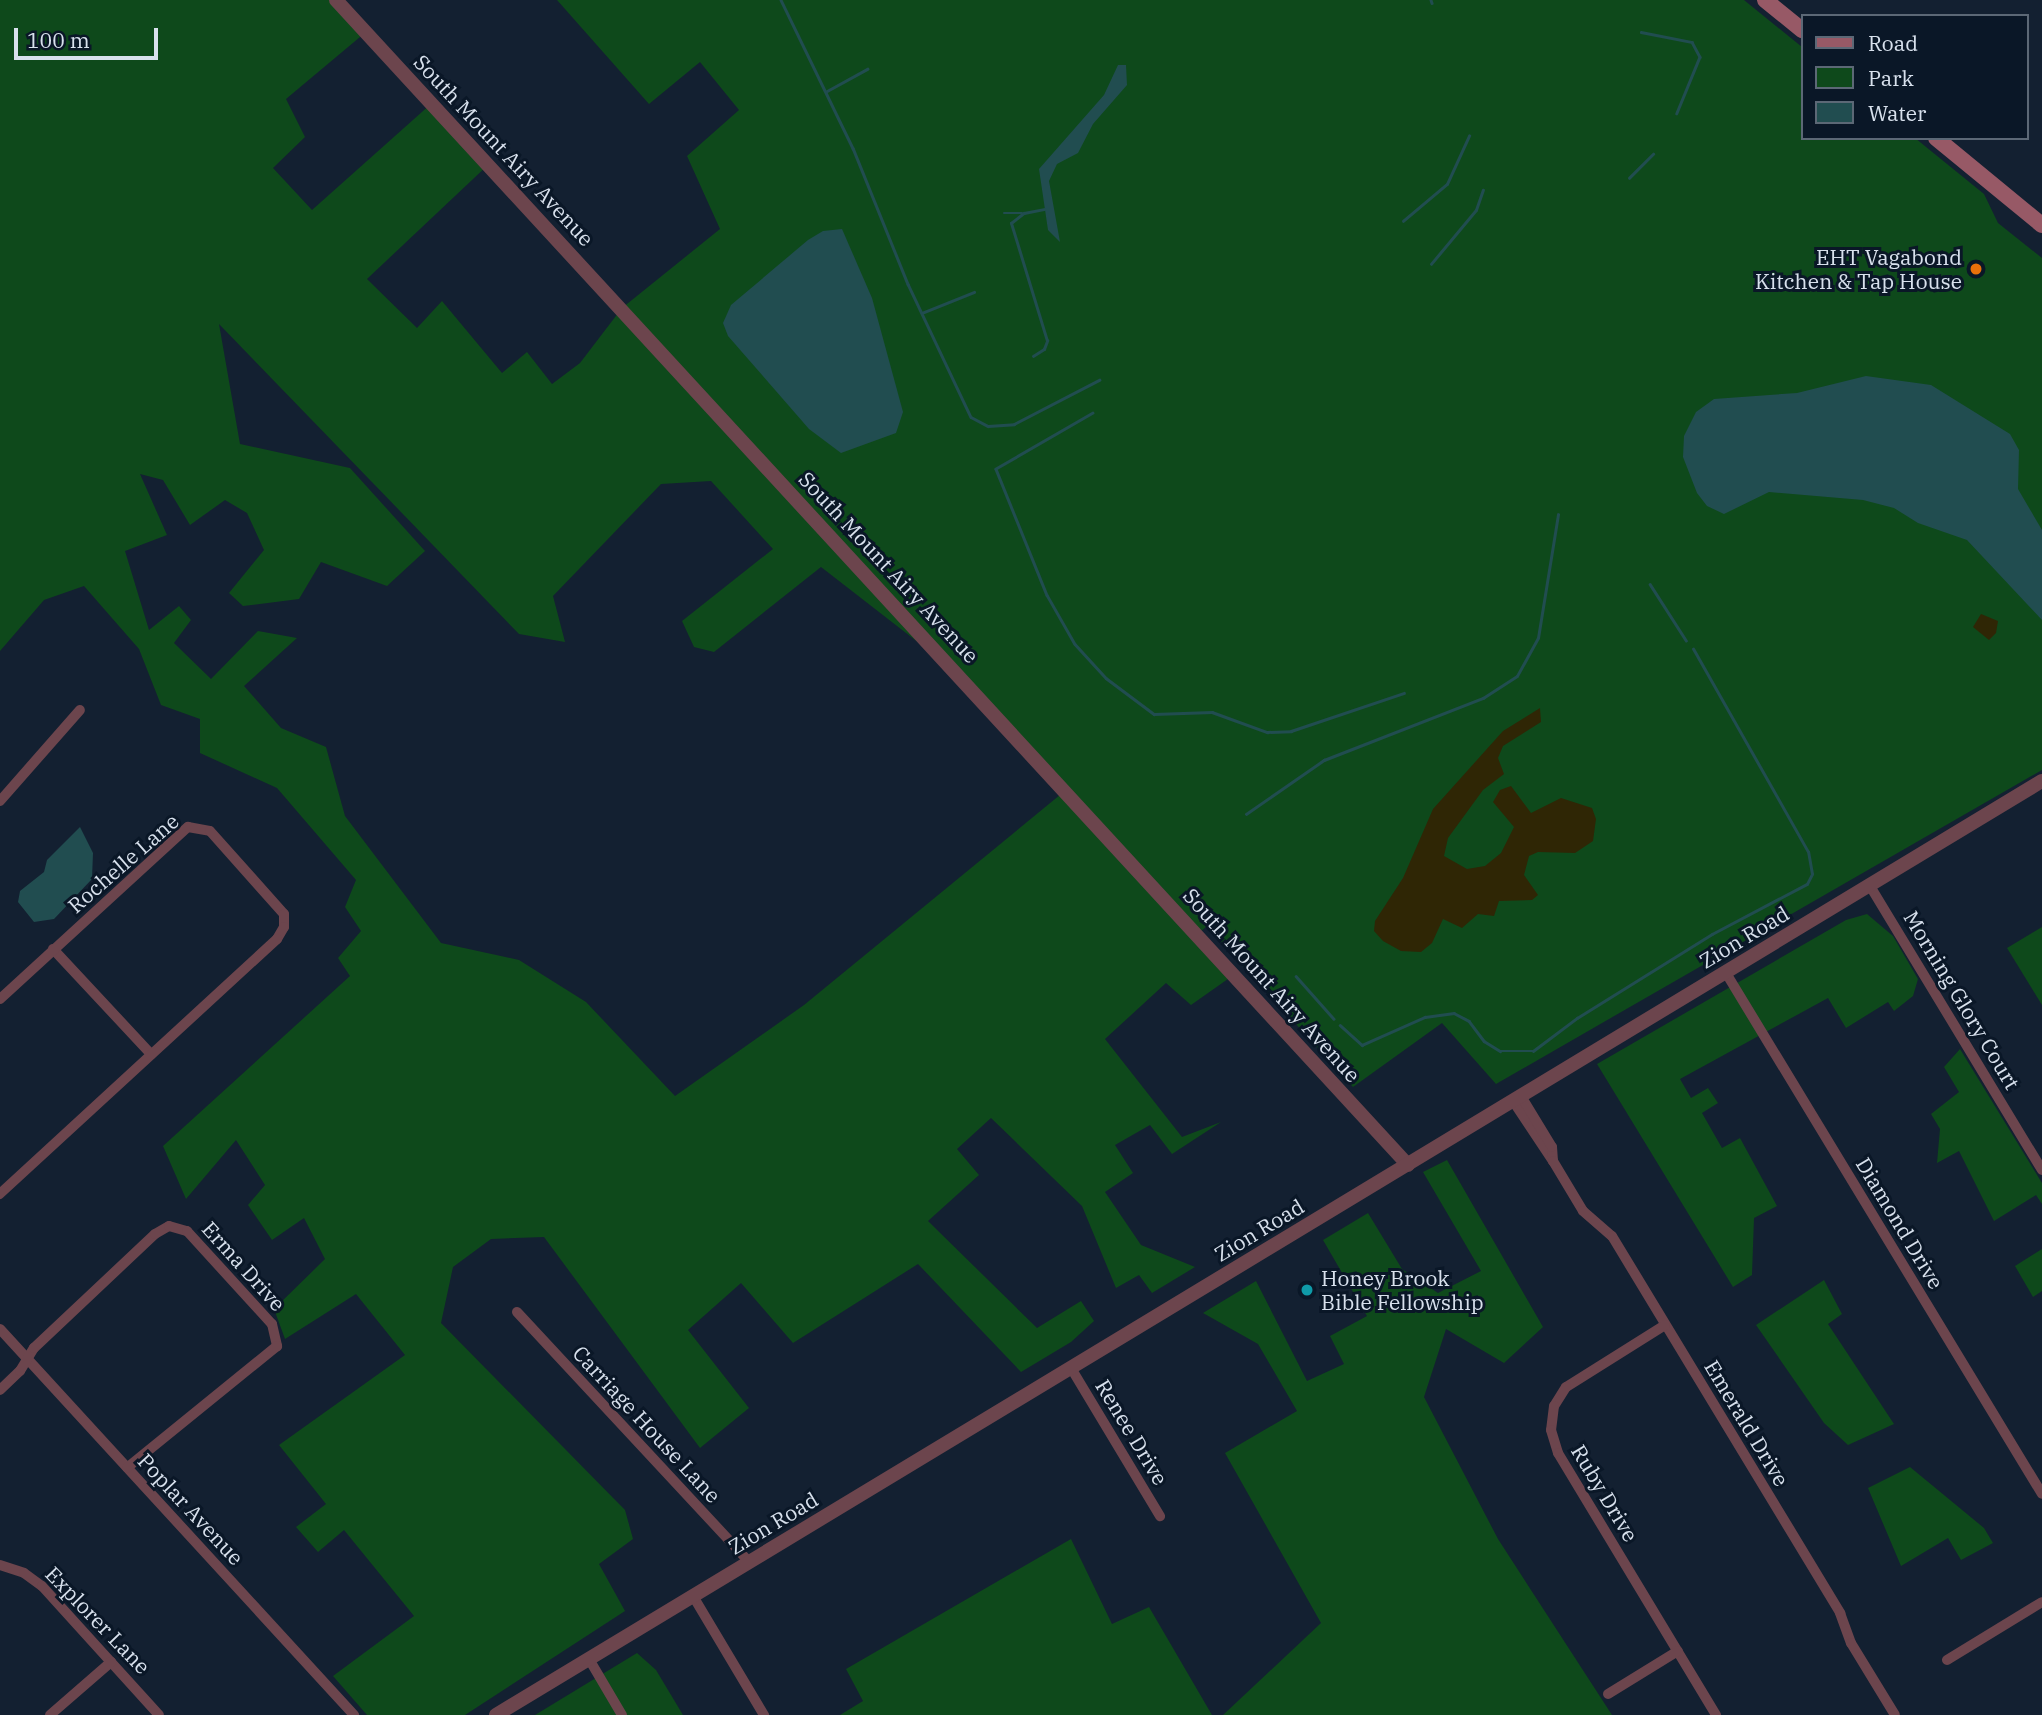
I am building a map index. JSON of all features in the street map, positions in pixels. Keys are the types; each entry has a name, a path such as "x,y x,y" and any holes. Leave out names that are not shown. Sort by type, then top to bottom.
{"main road":[{"path":"1765,0 1800,28"},
{"path":"1938,140 2042,225"}],"street":[{"name":"South Mount Airy Avenue","path":"335,0 1408,1165"},
{"path":"0,801 80,710"},
{"name":"Zion Road","path":"496,1715 2042,781"},
{"name":"Rochelle Lane","path":"0,999 182,831 200,826 215,836 278,904 284,927 0,1194"},
{"name":"Morning Glory Court","path":"1870,886 2042,1170"},
{"path":"53,949 151,1054"},
{"name":"Diamond Drive","path":"1726,973 2042,1494"},
{"name":"Emerald Drive","path":"1517,1099 1583,1210 1609,1232 1840,1613 1851,1643 1895,1715"},
{"name":"Erma Drive","path":"27,1359 155,1234 174,1226 193,1236 272,1324 277,1346 127,1468"},
{"name":"Carriage House Lane","path":"517,1312 749,1562"},
{"name":"Ruby Drive","path":"1665,1325 1566,1387 1554,1406 1550,1430 1558,1453 1716,1715"},
{"name":"Poplar Avenue","path":"0,1329 354,1715"},
{"path":"0,1390 27,1359"},
{"name":"Renee Drive","path":"1071,1368 1160,1516"},
{"name":"Explorer Lane","path":"0,1565 24,1573 42,1586 159,1715"},
{"path":"692,1596 764,1715"},
{"path":"1947,1660 2042,1602"},
{"path":"1608,1694 1678,1651"},
{"path":"589,1659 622,1715"},
{"path":"50,1715 111,1662"}],"green space":[{"path":"0,0 336,0 366,32 286,99 305,137 273,168 312,210 432,103 489,164 367,279 417,328 442,301 502,373 527,352 552,384 580,363 622,308 720,229 687,156 739,110 700,62 649,104 557,0 1744,0 1800,45 1800,140 1917,140 1984,194 1998,223 2042,258 2042,770 1496,1084 1442,1023 1353,1087 1207,926 1199,933 1235,974 1191,1005 1166,983 1105,1039 1182,1137 1221,1122 1172,1154 1150,1125 1115,1145 1133,1173 1105,1192 1141,1245 1195,1267 1152,1293 1139,1275 1116,1288 1082,1206 991,1118 957,1149 979,1175 928,1221 1037,1328 1081,1301 1094,1321 1071,1342 1021,1372 918,1264 793,1343 741,1283 688,1330 749,1408 700,1448 544,1237 491,1239 453,1267 441,1323 625,1510 633,1539 599,1564 625,1611 465,1715 367,1715 333,1676 414,1616 344,1530 318,1552 296,1527 326,1504 279,1445 405,1355 356,1294 285,1339 274,1309 325,1259 304,1218 272,1240 248,1205 265,1185 236,1140 186,1199 163,1146 350,976 338,958 361,931 345,907 356,880 277,788 200,753 200,719 161,705 139,649 84,586 44,600 0,651","holes":["219,324 519,634 565,642 553,596 661,484 711,481 773,549 682,621 694,647 714,652 821,567 964,678 1066,790 804,1005 675,1096 586,1002 519,960 441,943 345,816 326,747 281,728 244,686 297,638 258,631 211,679 174,643 191,620 179,606 149,630 125,551 167,535 140,474 163,480 190,525 225,500 247,513 264,550 229,593 243,606 299,599 321,562 387,586 425,551 350,468 240,444"]},
{"path":"1867,914 1893,936 1918,979 1913,996 1894,1011 1888,1002 1846,1028 1828,998 1680,1079 1691,1098 1708,1088 1718,1103 1702,1113 1722,1148 1740,1138 1777,1206 1754,1218 1752,1275 1733,1287 1597,1064 1846,920"},
{"path":"2042,927 2042,1005 2007,948"},
{"path":"1960,1049 2042,1183 2042,1204 2036,1195 1994,1221 1959,1151 1937,1163 1940,1129 1931,1114 1959,1092 1944,1067"},
{"path":"1447,1160 1543,1327 1504,1363 1446,1329 1424,1397 1498,1539 1612,1715 1223,1715 1321,1623 1225,1453 1297,1411 1258,1344 1203,1313 1256,1281 1307,1381 1344,1364 1330,1336 1367,1316 1323,1240 1368,1213 1402,1269 1438,1293 1481,1271 1423,1172"},
{"path":"2042,1249 2042,1291 2033,1297 2015,1266"},
{"path":"1824,1280 1842,1314 1828,1324 1894,1424 1848,1445 1824,1423 1756,1325"},
{"path":"1910,1467 1984,1528 1993,1543 1961,1560 1948,1538 1901,1566 1868,1488"},
{"path":"1071,1539 1112,1624 1149,1607 1212,1715 840,1715 863,1701 846,1669"},
{"path":"637,1653 656,1670 683,1715 535,1715"}],"sand":[{"path":"1981,614 1998,621 1996,633 1989,640 1973,627"},
{"path":"1540,708 1541,722 1503,746 1498,758 1504,774 1483,790 1448,838 1444,856 1467,869 1485,866 1501,853 1514,827 1493,802 1500,790 1511,786 1531,813 1561,798 1592,808 1596,819 1593,841 1575,853 1538,852 1529,856 1524,875 1538,895 1532,900 1499,901 1494,916 1478,914 1462,928 1443,919 1432,943 1421,952 1401,951 1383,941 1374,931 1375,921 1403,878 1433,809 1503,731"}],"water":[{"path":"1118,65 1126,65 1127,85 1093,124 1078,153 1057,164 1049,181 1060,242 1048,230 1039,169 1104,95"},
{"path":"842,229 872,298 903,412 896,433 841,453 809,429 728,336 723,323 731,305 808,240 823,231"},
{"path":"1866,376 1931,385 2010,434 2019,450 2018,489 2042,530 2042,620 1967,540 1918,523 1894,508 1863,500 1769,492 1724,514 1707,506 1697,493 1683,457 1684,436 1696,412 1714,399 1797,393"},
{"path":"80,827 93,853 92,879 54,919 34,922 18,902 20,891 44,872 47,860"}],"waterway":[{"path":"781,0 853,148 908,284 971,417 988,426 1014,424 1099,380"},
{"path":"1641,32 1692,42 1700,57 1677,113"},
{"path":"827,91 867,69"},
{"path":"1403,221 1447,184 1469,136"},
{"path":"1629,178 1653,154"},
{"path":"1431,264 1476,210 1483,190"},
{"path":"1033,356 1044,349 1047,341 1011,223 1024,213 1045,209"},
{"path":"1004,213 1022,213"},
{"path":"922,313 974,292"},
{"path":"1093,413 996,469 1047,595 1075,644 1106,678 1154,714 1212,712 1267,732 1291,731 1404,693"},
{"path":"1246,814 1324,760 1483,698 1517,676 1538,638 1558,515"},
{"path":"1650,584 1686,640"},
{"path":"1340,1025 1362,1045 1425,1017 1454,1013 1469,1021 1484,1041 1500,1051 1533,1051 1577,1018 1712,934 1807,884 1812,874 1808,852 1693,649"},
{"path":"1296,976 1334,1019"}],"place":[{"name":"EHT Vagabond Kitchen & Tap House","path":"1976,269"},
{"name":"Honey Brook Bible Fellowship","path":"1307,1290"}]}
